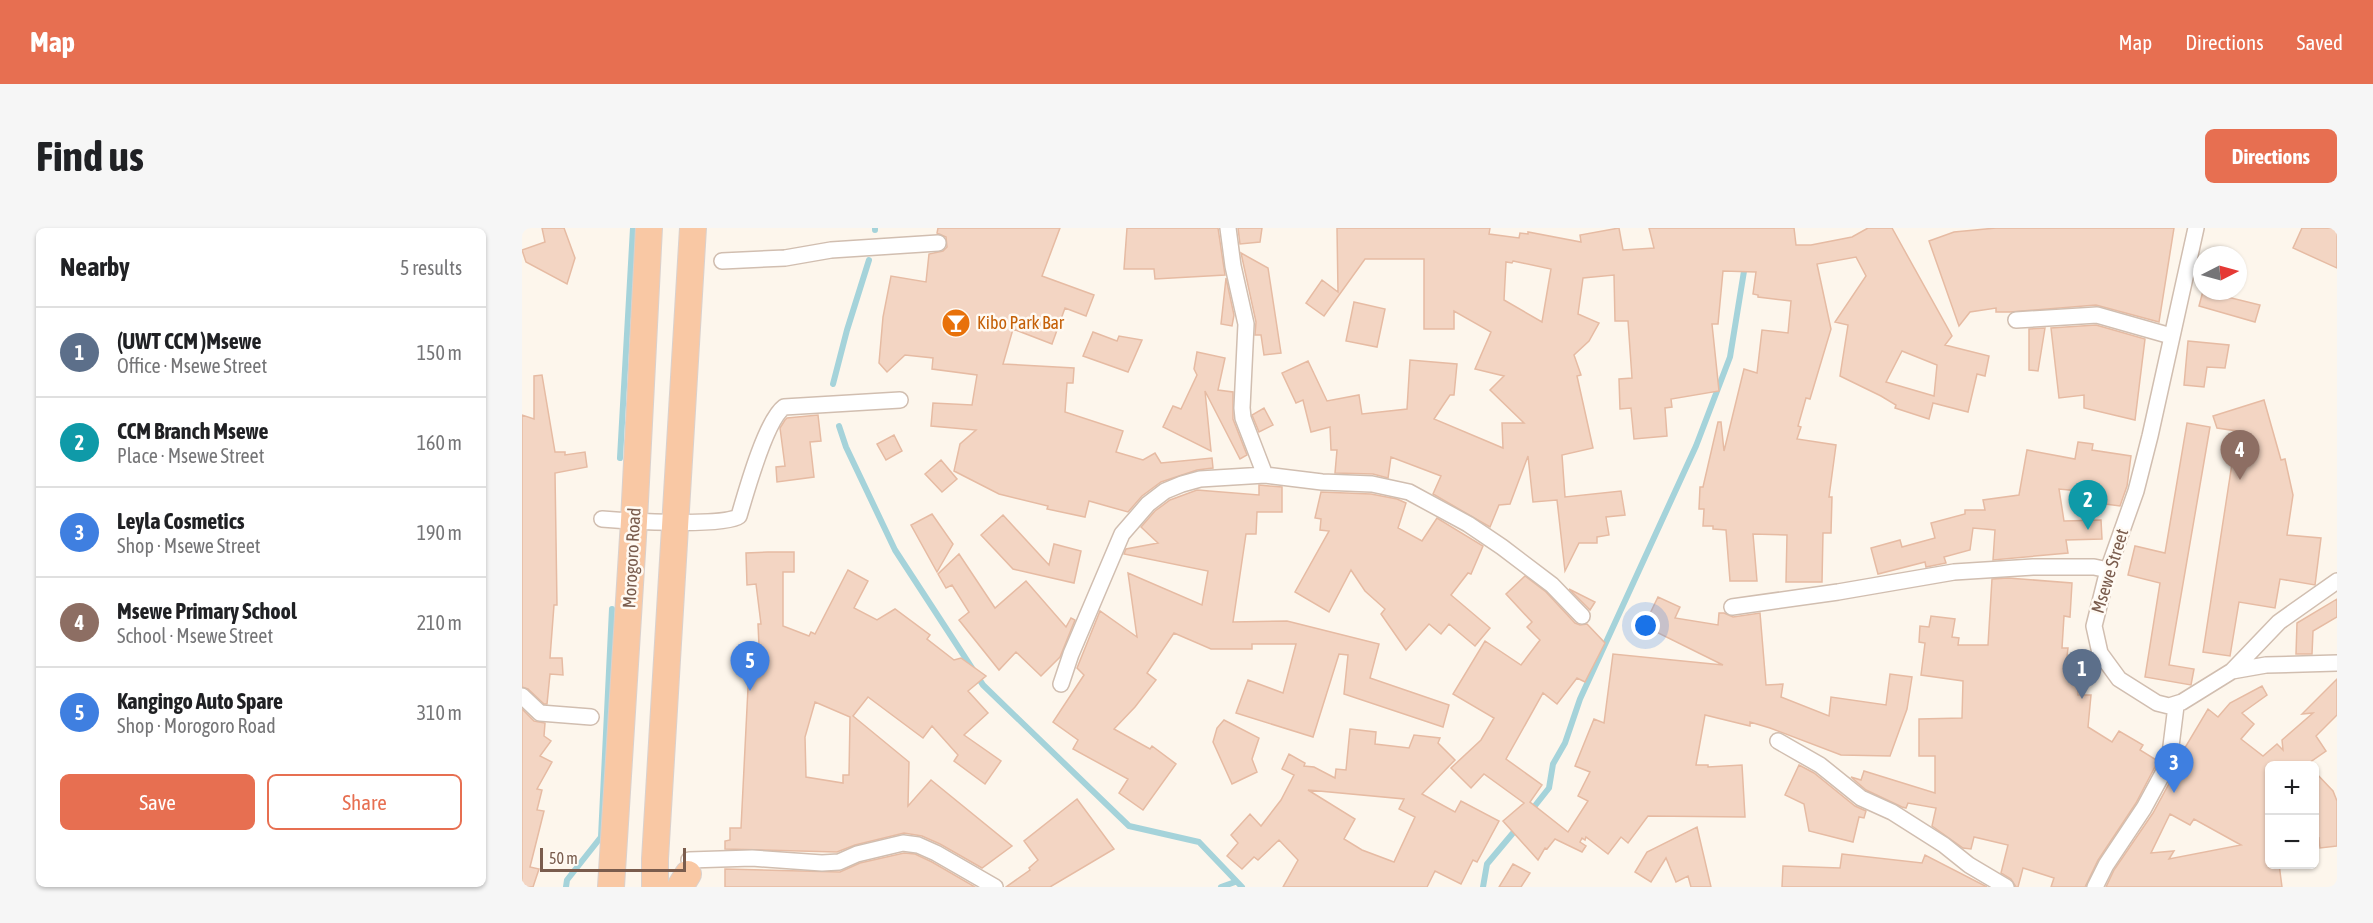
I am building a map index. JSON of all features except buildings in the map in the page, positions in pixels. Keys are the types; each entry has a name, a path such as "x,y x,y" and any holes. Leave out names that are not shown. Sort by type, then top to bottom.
{"highway":[{"name":"Morogoro Road","path":"611,887 634,521 649,228"},
{"path":"656,887 656,848 693,228"}],"street":[{"path":"1228,228 1233,266 1246,324 1243,418 1265,475"},
{"name":"Msewe Street","path":"2176,706 2157,704 2119,679 2100,653 2094,626 2108,570 2136,491 2196,228"},
{"path":"722,261 785,258 831,250 938,243"},
{"path":"2016,320 2097,315 2171,336"},
{"path":"602,519 730,521 739,516 750,480 775,416 784,407 806,404 866,404 900,400"},
{"path":"1061,684 1071,654 1122,534 1148,504 1165,491 1200,479 1265,475 1322,482 1372,484 1409,492 1468,524 1502,547 1552,585 1582,616"},
{"path":"1732,607 1954,572 2033,567 2094,567 2108,570"},
{"path":"2095,887 2169,762 2176,706 2232,671 2279,622 2337,581"},
{"path":"2232,671 2266,665 2337,663"},
{"path":"522,696 540,713 591,717"},
{"path":"1778,741 1820,765 1861,798 1892,812 1944,845 1969,865 2006,887"},
{"path":"686,874 752,858 839,862 864,852 903,843 918,845 936,853 995,887"}],"waterway":[{"path":"620,458 633,228"},
{"path":"833,384 869,260"},
{"path":"1530,812 1549,788 1553,764 1565,743 1580,699 1696,446 1730,357 1745,265"},
{"path":"839,426 846,447 895,550 983,685 1129,826 1199,842 1242,887"},
{"path":"566,887 567,880 601,837 612,609"},
{"path":"1483,887 1487,864 1518,827"},
{"path":"1221,887 1235,882"}],"place":[{"name":"Kibo Park Bar","path":"956,323"},
{"name":"Msewe Primary School","path":"2240,480"},
{"name":"CCM Branch Msewe","path":"2088,530"},
{"name":"Kangingo Auto Spare","path":"750,691"},
{"name":"(UWT CCM )Msewe","path":"2082,699"},
{"name":"Leyla Cosmetics","path":"2174,793"}]}
